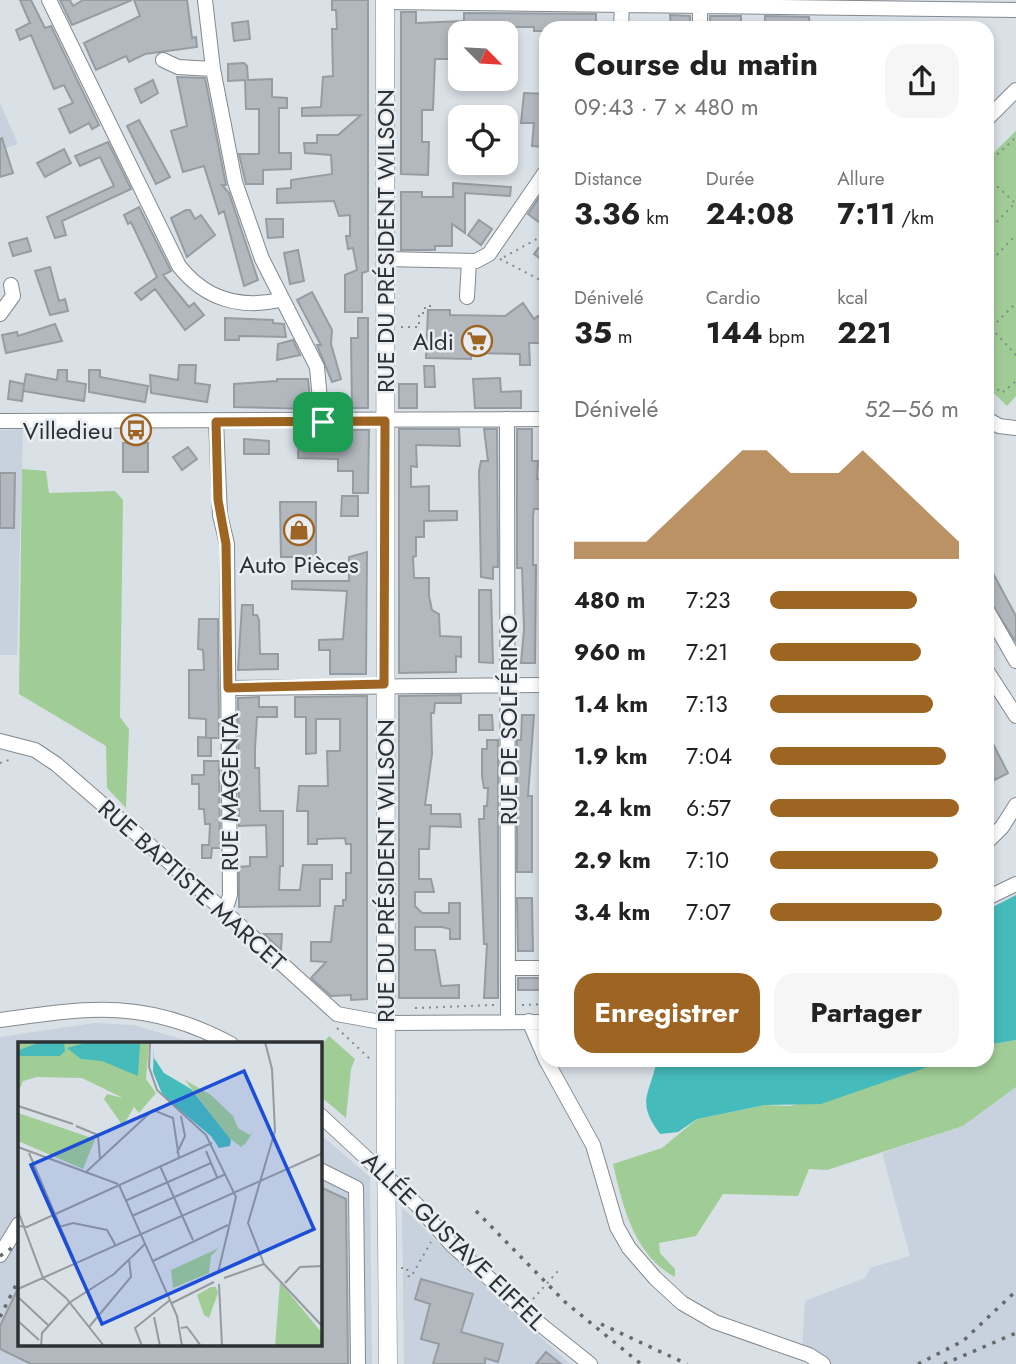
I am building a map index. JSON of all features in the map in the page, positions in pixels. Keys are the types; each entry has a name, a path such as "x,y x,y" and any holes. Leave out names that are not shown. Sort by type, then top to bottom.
{"main road":[{"name":"RUE DU PRÉSIDENT WILSON","path":"385,1 384,684 388,1364"}],"street":[{"path":"49,0 179,266 201,289 215,296 247,304 280,300"},
{"path":"205,0 213,69 235,182 280,300 317,367 323,422"},
{"path":"385,1 622,4 700,2 1016,10"},
{"path":"700,2 700,21"},
{"path":"621,21 622,4"},
{"path":"163,60 178,67 213,69"},
{"path":"994,110 1016,90"},
{"path":"384,259 476,261 493,257 539,182"},
{"path":"467,297 469,261"},
{"path":"0,314 13,296 11,285"},
{"name":"RUE DE SOLFÉRINO","path":"507,419 508,1022"},
{"path":"0,421 323,422 539,419"},
{"name":"RUE MAGENTA","path":"216,422 218,500 226,544 230,895 225,911"},
{"path":"994,423 1016,428"},
{"path":"994,622 1016,661"},
{"path":"994,681 1016,714"},
{"path":"228,688 384,684 539,685"},
{"name":"RUE BAPTISTE MARCET","path":"0,741 41,753 225,911 337,1014 386,1023 539,1021"},
{"path":"994,835 1016,805"},
{"path":"994,895 1016,884"},
{"path":"509,968 539,968"},
{"path":"0,1020 118,1008 166,1016 226,1042"},
{"path":"529,1021 539,1044"},
{"path":"550,1067 593,1145 617,1227 629,1248 655,1278 697,1313 809,1355 823,1364"},
{"name":"ALLÉE GUSTAVE EIFFEL","path":"322,1117 417,1205 451,1244 541,1325 590,1364"},
{"path":"322,1171 356,1188 358,1364"},
{"path":"0,1255 18,1226"}],"path":[{"path":"994,158 1016,137"},
{"path":"1011,142 1016,146"},
{"path":"994,183 1015,202 994,224"},
{"path":"994,258 1016,235"},
{"path":"493,257 539,237"},
{"path":"493,257 539,280"},
{"path":"994,325 1016,303"},
{"path":"385,327 419,327 419,313 425,313 425,306 435,306"},
{"path":"994,331 1016,355"},
{"path":"994,386 1002,393 1016,381"},
{"path":"514,1005 539,1004"},
{"path":"415,1008 501,1005"},
{"path":"397,1268 407,1268 408,1276 411,1276 431,1242"},
{"path":"531,1301 558,1271"}],"shaded area":[{"path":"0,103 18,144 0,150"},
{"path":"23,429 17,655 0,655 0,430"},
{"path":"94,1023 134,1025 191,1042 18,1042 18,1346 322,1346 322,1136 370,1177 372,1364 0,1364 0,1037"},
{"path":"1016,1087 1016,1364 813,1364 802,1348 805,1301 865,1278 870,1268 910,1256 882,1153 963,1126"},
{"path":"402,1207 448,1252 570,1364 404,1364"}],"green space":[{"path":"1016,131 1016,396 1007,406 994,393 994,152"},
{"path":"22,469 46,471 49,493 115,491 123,500 120,717 129,729 126,808 107,788 106,746 19,694"},
{"path":"329,1036 355,1059 351,1069 346,1118 322,1098 322,1045"},
{"path":"1016,1040 1016,1087 963,1126 827,1170 809,1169 798,1196 723,1194 696,1236 659,1243 660,1253 675,1269 675,1277 661,1268 640,1243 626,1213 613,1164 662,1148 697,1119 765,1105 790,1106 875,1084 927,1067 994,1067 994,1044"}],"water":[{"path":"1016,895 1016,1040 994,1044 994,906"},
{"path":"655,1067 928,1067 821,1104 765,1105 697,1119 678,1132 660,1134 648,1114 648,1091"}],"building":[{"path":"20,0 31,0 45,28 51,26 99,125 92,129 89,123 70,133 59,109 73,103 64,85 54,89 31,35 20,40 16,30 30,23"},
{"path":"60,0 70,0 73,6 83,0 132,0 72,25"},
{"path":"134,0 187,0 192,38 196,37 197,47 145,54 129,62 126,56 96,70 84,43 140,16"},
{"path":"332,0 368,0 368,271 362,273 362,312 345,312 345,275 357,270 353,248 348,249 346,236 350,236 350,215 339,216 334,201 277,203 277,189 291,188 291,180 332,174 331,155 305,153 304,143 317,143 317,135 338,135 361,115 302,116 302,108 321,107 323,77 333,76 332,29 337,29 336,10 332,10"},
{"path":"401,12 416,12 416,23 448,22 448,59 435,59 433,110 422,110 422,142 429,142 428,175 401,174"},
{"path":"464,13 596,14 596,21 539,21 539,31 534,31 534,27 518,27 518,21 464,21"},
{"path":"670,15 690,16 690,21 670,21"},
{"path":"710,16 741,16 741,21 710,21"},
{"path":"765,16 809,17 809,21 765,21"},
{"path":"248,21 250,39 234,41 232,23"},
{"path":"244,63 247,66 248,80 272,79 272,97 287,98 287,108 279,108 279,153 291,153 291,169 263,170 263,184 246,184 239,154 259,154 259,109 246,109 245,80 228,81 228,64"},
{"path":"177,77 205,78 226,185 222,185 229,193 258,280 244,286 224,211 219,214 204,166 183,172 171,131 187,126"},
{"path":"153,80 158,93 141,103 135,89"},
{"path":"524,93 539,94 539,146 532,146 534,123 521,123"},
{"path":"139,120 170,177 156,184 127,126"},
{"path":"2,138 13,173 0,177 0,139"},
{"path":"108,142 131,189 62,221 66,235 55,238 47,217 114,186 100,157 80,166 75,156"},
{"path":"64,149 71,163 45,177 37,163"},
{"path":"453,183 511,187 510,196 465,193 465,233 452,224 452,246 435,246 435,250 401,250 401,192 422,192 422,197 453,197"},
{"path":"539,198 539,222 528,214"},
{"path":"139,207 171,271 163,275 189,307 194,303 204,315 185,330 155,289 141,300 135,293 157,277 131,222 128,224 124,215"},
{"path":"190,210 195,219 201,215 215,235 187,257 171,218"},
{"path":"266,219 283,219 283,237 268,238"},
{"path":"479,220 492,229 481,245 468,235"},
{"path":"27,238 31,251 13,256 9,243"},
{"path":"298,250 304,281 290,284 284,253"},
{"path":"50,267 59,301 65,299 68,311 50,315 35,271"},
{"path":"312,292 332,330 331,344 341,379 332,382 317,345 321,345 297,300"},
{"name":"Aldi","path":"523,303 534,319 539,317 539,343 529,343 530,365 520,365 520,354 471,353 471,359 426,358 428,310 450,310 450,315 505,316"},
{"path":"225,318 273,320 273,323 284,324 286,337 239,336 239,340 225,340"},
{"path":"358,318 368,318 368,408 352,408 351,338 358,338"},
{"path":"55,324 62,341 6,353 2,335 17,332 18,336"},
{"path":"293,340 300,355 277,360 278,344"},
{"path":"179,365 196,365 195,383 210,385 207,402 151,393 150,375 178,380"},
{"path":"424,366 434,366 435,387 425,387"},
{"path":"58,370 67,370 67,381 86,384 84,401 23,391 26,374 57,380"},
{"path":"89,370 100,370 100,377 148,386 145,402 89,392"},
{"path":"500,378 501,392 521,391 521,408 475,408 473,379"},
{"path":"308,379 311,409 234,407 234,384"},
{"path":"10,381 24,384 22,401 8,399"},
{"path":"399,384 417,384 417,408 399,408"},
{"path":"399,429 459,429 460,446 416,445 417,467 411,466 411,487 429,486 429,511 457,511 457,520 424,521 424,537 416,537 416,556 413,557 414,578 429,578 429,596 432,610 439,614 440,636 461,637 461,657 456,656 456,672 399,673"},
{"path":"484,429 497,429 498,567 493,567 493,579 481,577 479,471 481,461 488,461"},
{"path":"517,429 532,429 532,461 538,461 539,479 539,509 534,509 533,516 533,565 536,565 535,663 521,663 524,629 522,568 517,568"},
{"path":"334,430 369,430 368,493 353,493 353,471 338,471 338,459 298,458 299,434 334,434"},
{"path":"244,439 269,441 269,454 244,454"},
{"path":"123,443 148,443 148,472 123,472"},
{"path":"188,447 197,459 182,470 173,457"},
{"path":"0,473 15,473 14,528 0,528"},
{"path":"342,496 358,496 358,516 341,516"},
{"path":"280,502 316,502 316,557 281,557"},
{"path":"367,552 366,674 330,674 330,650 319,650 319,640 343,639 347,591 292,589 292,581 349,581 349,557"},
{"path":"994,575 1016,616 1016,642 994,608"},
{"path":"479,590 491,590 493,663 479,662"},
{"path":"242,605 253,605 253,615 257,615 259,620 260,654 278,654 278,669 238,670"},
{"path":"199,619 218,619 219,738 206,738 206,719 189,718 189,670 204,670 203,650 198,649"},
{"path":"461,695 461,703 435,703 434,713 431,713 432,754 425,805 431,805 431,814 460,814 461,827 430,826 429,849 419,849 419,879 431,879 434,892 415,892 415,906 422,913 449,913 449,903 460,903 460,939 450,939 450,929 415,927 415,950 435,950 441,986 459,985 459,998 399,998 399,696"},
{"path":"367,696 367,999 351,1000 351,995 331,996 311,978 326,962 311,961 311,942 331,942 335,906 343,906 343,900 346,900 346,873 351,873 351,844 346,844 345,838 317,839 317,844 308,844 308,811 297,811 299,786 328,786 327,751 340,751 340,719 316,719 316,753 306,754 306,717 295,717 295,697"},
{"path":"259,697 259,707 277,707 277,717 257,717 255,768 259,768 260,811 283,811 283,866 280,866 279,890 300,890 303,865 332,865 332,879 320,879 320,906 239,907 239,867 250,866 250,857 267,857 266,825 239,826 238,698"},
{"path":"479,715 492,715 493,730 479,730"},
{"path":"522,715 534,715 528,796 532,796 532,872 517,872 517,740 521,740"},
{"path":"198,737 211,738 211,756 198,756"},
{"path":"487,740 498,740 498,998 484,998 487,944 484,944 479,819 484,819 484,806 487,806 488,788 484,788 482,776 482,749 487,749"},
{"path":"994,746 1008,773 995,780 994,778"},
{"path":"204,761 219,761 220,848 212,848 211,858 202,858 202,845 209,845 210,824 205,824 204,809 199,809 199,784 192,784 192,775 204,775"},
{"path":"517,898 532,898 533,951 518,951"},
{"path":"264,934 282,934 281,950"},
{"path":"518,978 539,978 539,990 518,990"},
{"path":"322,1188 346,1199 348,1364 31,1364 0,1349 0,1326 18,1288 18,1346 322,1346"},
{"path":"421,1279 473,1294 461,1332 503,1344 498,1362 485,1358 485,1364 433,1364 439,1344 421,1339 430,1304 415,1299"},
{"path":"546,1352 561,1364 536,1364"}],"railway":[{"path":"476,1211 565,1302 641,1364"},
{"path":"0,1256 18,1244"},
{"path":"0,1317 18,1281"},
{"path":"918,1364 963,1341 1016,1291"},
{"path":"601,1324 687,1364"},
{"path":"944,1364 1016,1333"}],"place":[{"name":"Aldi","path":"477,341"},
{"name":"Villedieu","path":"136,430"},
{"name":"Auto Pièces","path":"299,530"}],"route":[{"path":"385,421 384,684 228,688 226,544 218,500 216,422 323,422 385,421"}]}
